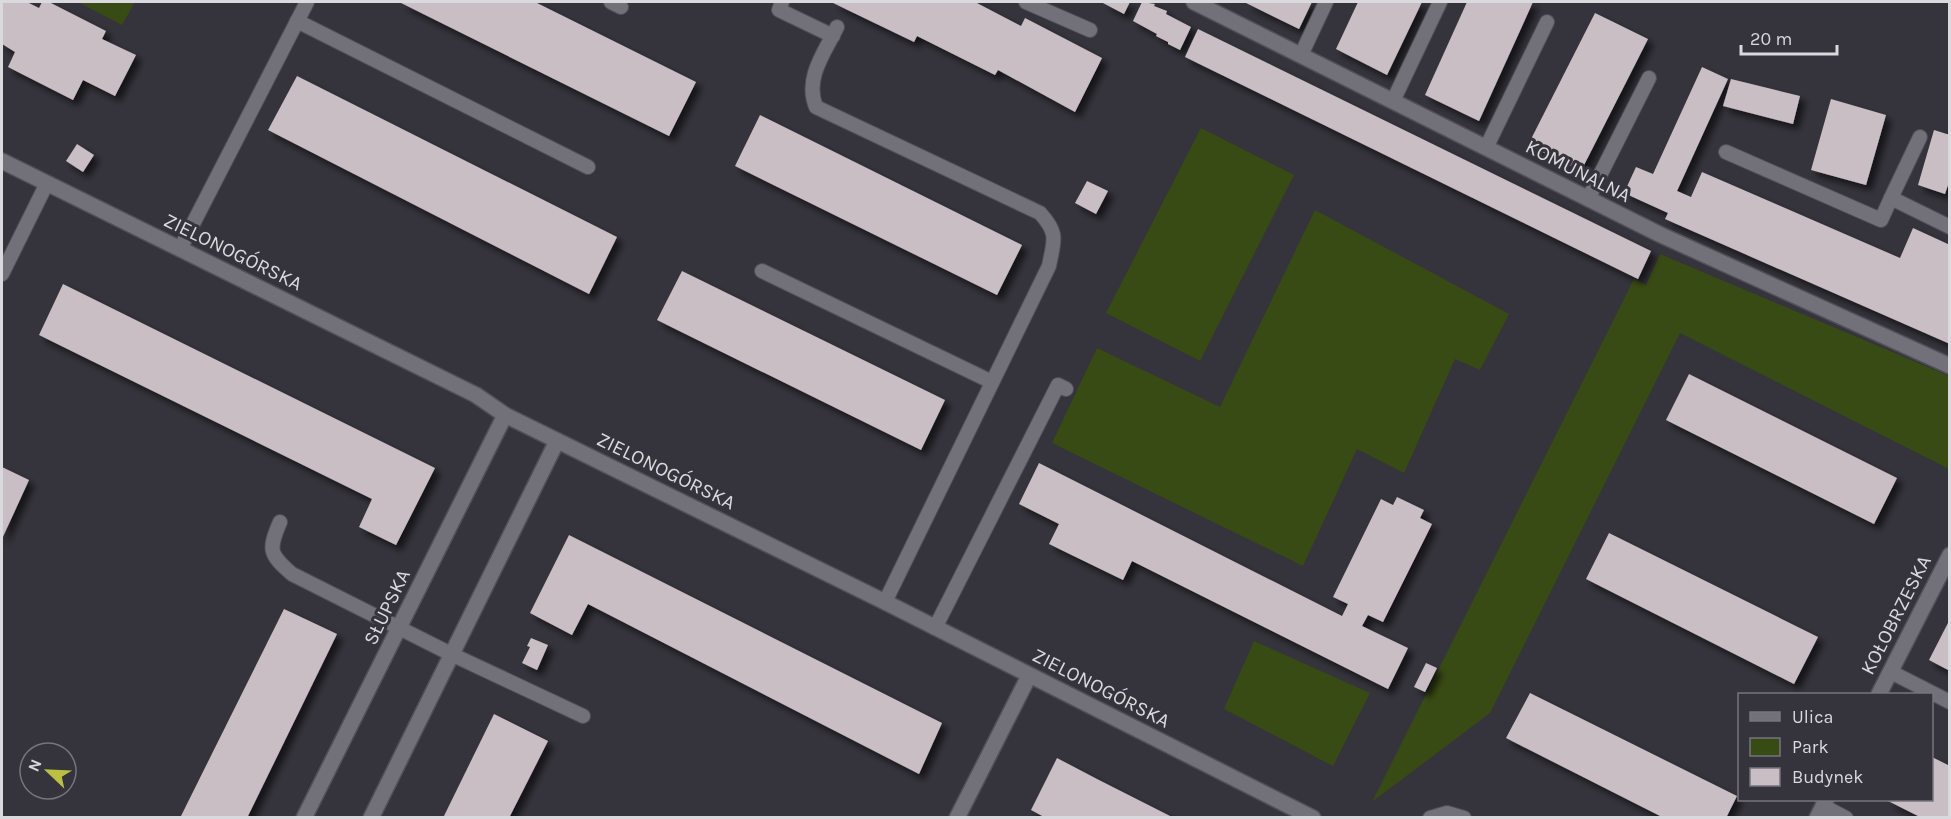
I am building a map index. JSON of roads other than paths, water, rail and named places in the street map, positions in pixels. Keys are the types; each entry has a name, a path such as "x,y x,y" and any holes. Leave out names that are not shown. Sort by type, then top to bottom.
{"street":[{"name":"KOMUNALNA","path":"1194,2 1216,6 1301,55 1671,240 1950,366"},
{"name":"ZIELONOGÓRSKA","path":"2,161 476,395 505,415 885,602 1313,818"},
{"name":"SŁUPSKA","path":"304,818 505,415"},
{"path":"371,818 557,441"},
{"name":"KOŁOBRZESKA","path":"1880,693 1949,557"},
{"path":"957,818 1029,676"}],"lane":[{"path":"180,249 307,2"},
{"path":"782,2 779,10 835,32 815,70 811,84 811,96 816,107 1040,213 1051,226 1054,239 1049,266 885,602"},
{"path":"1026,2 1090,30"},
{"path":"1301,55 1326,2"},
{"path":"1393,102 1440,2"},
{"path":"297,21 588,167"},
{"path":"1486,148 1547,22"},
{"path":"1588,199 1649,78"},
{"path":"1726,152 1881,220 1920,137"},
{"path":"2,274 46,183"},
{"path":"1891,198 1950,227"},
{"path":"762,271 992,382"},
{"path":"935,628 1058,385 1066,389"},
{"path":"280,522 271,544 274,559 292,574 451,654 583,716"},
{"path":"1891,672 1932,693"},
{"path":"1933,693 1950,702"},
{"path":"1822,808 1846,818"},
{"path":"1430,818 1447,813 1464,818"}]}
